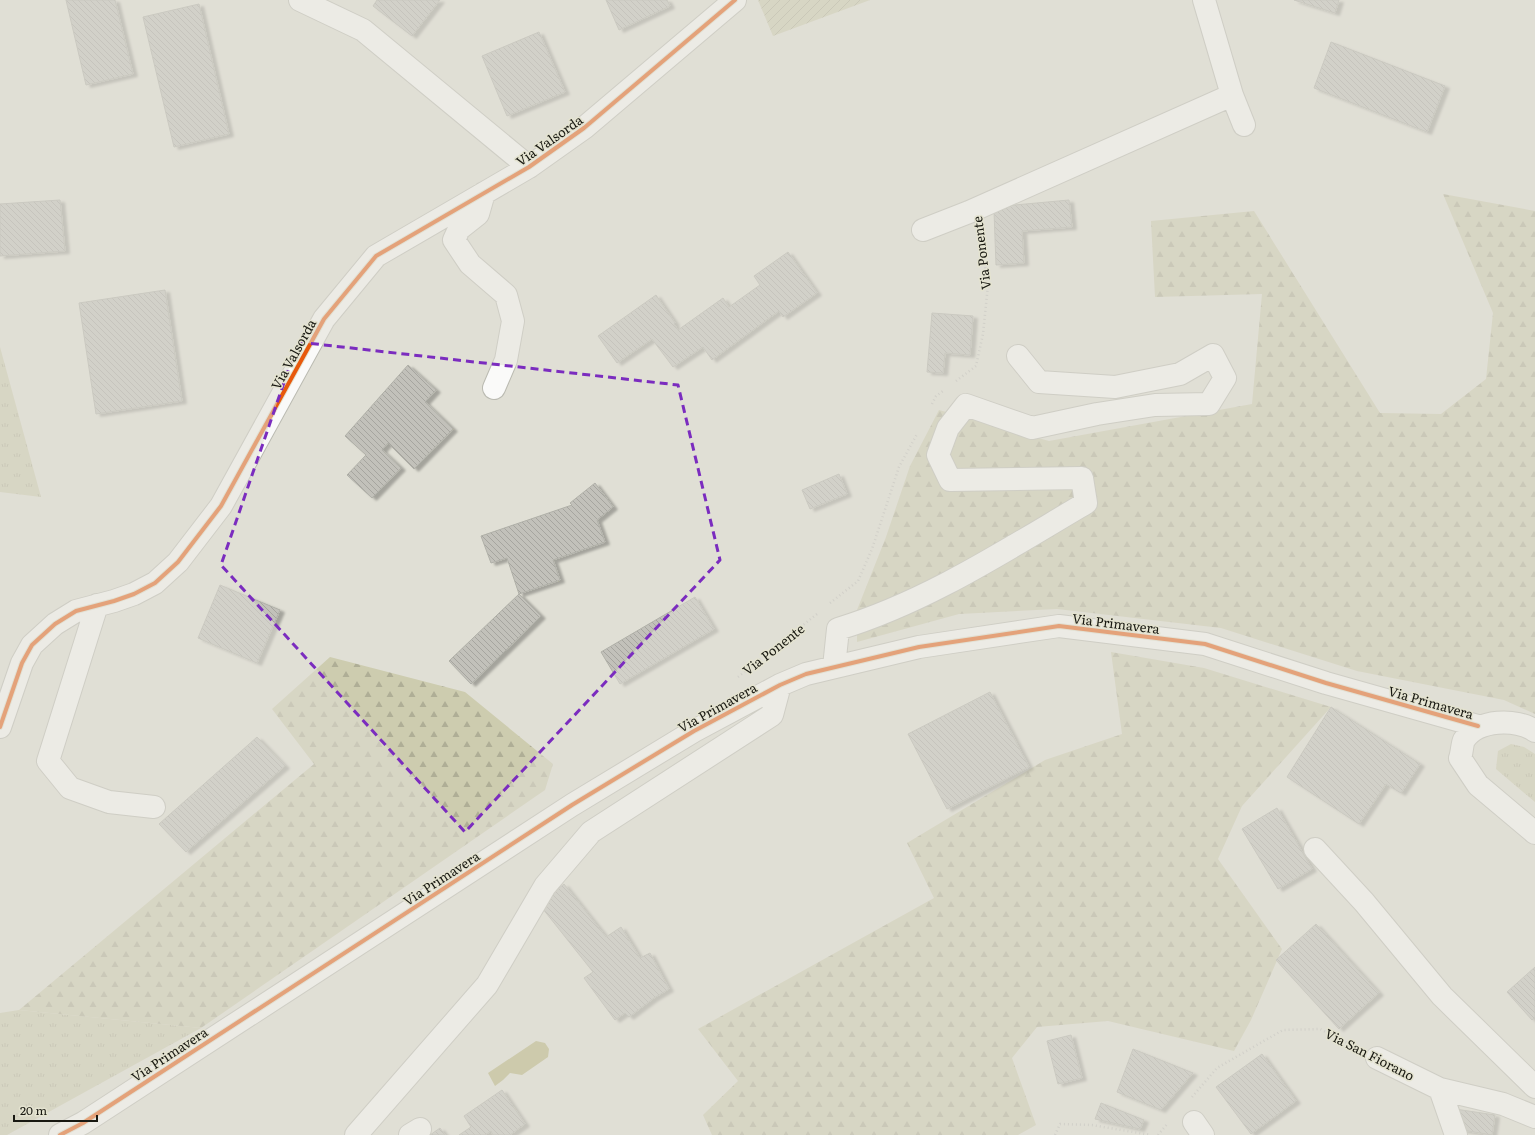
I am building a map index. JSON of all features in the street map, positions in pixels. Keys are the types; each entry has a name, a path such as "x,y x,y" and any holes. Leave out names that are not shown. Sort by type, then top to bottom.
{"street":[{"path":"300,0 362,30 529,167"},
{"name":"Via Valsorda","path":"0,727 22,663 32,645 55,624 76,611 134,594 155,583 178,562 221,506 324,319 376,256 529,167 584,128 735,0"},
{"path":"1204,0 1232,95 1244,125"},
{"name":"Via Ponente","path":"976,209 1232,95"},
{"path":"484,193 478,214 459,229 454,240 470,264 506,295 513,321 506,360 494,388"},
{"path":"923,230 976,209"},
{"path":"834,667 838,629 857,623 946,585 1086,503 1082,478 950,480 938,455 948,428 966,405 1032,428 1097,414 1154,405 1209,404 1225,378 1213,355 1180,374 1115,387 1039,382 1018,356"},
{"path":"97,605 48,761 70,788 109,802 154,807"},
{"name":"Via Primavera","path":"60,1135 83,1122 572,805 694,730 780,685 806,674 919,647 1059,626 1205,644 1326,683 1478,726"},
{"name":"Via Primavera","path":"356,1135 487,985 545,886 591,832 772,715 780,685"},
{"path":"1535,731 1506,722 1478,726 1464,740 1460,758 1478,786 1535,833"},
{"path":"1315,849 1364,902 1442,996 1535,1087"},
{"name":"Via San Fiorano","path":"1377,1058 1440,1089 1503,1104 1535,1117"},
{"path":"1440,1089 1456,1135"}],"path":[{"path":"929,410 936,396 948,388"},
{"path":"831,603 858,581 872,548 899,467 918,432"},
{"path":"1055,1135 1060,1124 1092,1125 1151,1135"}],"highlighted area":[{"path":"298,342 678,385 720,560 465,832 221,565"}],"green space":[{"path":"758,0 870,0 773,36"},
{"path":"1443,194 1535,211 1535,714 1504,700 1357,671 1221,628 1057,609 959,614 857,642 857,610 886,537 910,466 939,410 1049,441 1252,404 1262,294 1155,297 1151,221 1254,211 1380,413 1441,414 1486,379 1493,313"},
{"path":"0,347 41,497 0,492"},
{"path":"1111,652 1204,668 1331,707 1242,806 1218,859 1282,949 1251,1020 1234,1051 1108,1021 1037,1027 1012,1058 1036,1125 1018,1135 712,1135 703,1115 738,1081 698,1029 934,898 907,843 1045,760 1122,734"},
{"path":"330,657 465,692 553,764 545,790 201,1028 19,1010 314,764 272,709"},
{"path":"1511,744 1524,747 1535,754 1535,802 1496,769 1498,751"},
{"path":"19,1010 201,1028 7,1135 0,1135 0,1013"}],"shaded area":[{"path":"536,1041 545,1043 549,1049 548,1057 522,1075 510,1073 495,1086 488,1073"}],"building":[{"path":"66,0 115,0 133,74 86,85"},
{"path":"377,0 440,0 412,36 373,6"},
{"path":"606,0 667,0 670,6 619,30"},
{"path":"1294,0 1339,0 1335,13"},
{"path":"199,4 229,134 174,147 143,17"},
{"path":"539,32 565,92 507,116 482,56"},
{"path":"1331,42 1445,86 1427,132 1314,88"},
{"path":"60,200 65,251 0,256 0,204"},
{"path":"1069,200 1072,227 1022,231 1024,263 996,265 994,211 1004,206"},
{"path":"788,252 817,293 783,317 779,311 712,360 703,347 673,367 652,339 617,363 598,336 656,295 678,330 723,298 729,307 760,285 754,276"},
{"path":"165,290 182,401 96,414 79,303"},
{"path":"932,313 973,316 970,355 945,353 943,373 927,372"},
{"path":"408,365 436,390 425,402 453,429 414,469 388,443 382,450 401,468 372,498 347,475 366,455 345,436"},
{"path":"839,474 847,494 810,509 802,490"},
{"path":"595,483 613,507 597,520 605,542 553,560 560,580 519,594 507,558 491,563 481,536 572,505 570,503"},
{"path":"220,585 280,610 257,663 198,638"},
{"path":"519,594 541,616 471,684 449,661"},
{"path":"695,597 714,629 620,684 601,652"},
{"path":"990,692 1029,767 947,809 908,734"},
{"path":"1331,707 1420,764 1401,793 1386,784 1359,824 1287,777"},
{"path":"257,737 285,766 186,852 159,824"},
{"path":"1277,808 1312,869 1278,889 1242,829"},
{"path":"564,884 606,937 621,927 640,958 650,953 669,989 654,998 629,1017 625,1013 615,1020 584,978 593,972 539,904"},
{"path":"1316,924 1379,993 1339,1029 1276,960"},
{"path":"1535,967 1535,1017 1532,1020 1507,992"},
{"path":"1071,1035 1082,1078 1058,1084 1047,1041"},
{"path":"1133,1049 1193,1073 1161,1110 1117,1092"},
{"path":"1262,1054 1296,1101 1251,1134 1216,1087"},
{"path":"502,1090 525,1124 510,1135 493,1135 491,1131 485,1135 459,1135 471,1127 464,1116"},
{"path":"1101,1103 1144,1120 1140,1129 1095,1119"},
{"path":"1455,1109 1495,1115 1492,1135 1457,1129"},
{"path":"440,1128 445,1135 430,1135"}],"cycle path":[{"path":"0,727 22,663 32,645 55,624 76,611 134,594 155,583 178,562 221,506 324,319 376,256 529,167 584,128 735,0"},
{"path":"60,1135 83,1123 572,805 694,731 780,685 806,674 919,647 1059,626 1205,644 1326,683 1478,726"}]}
